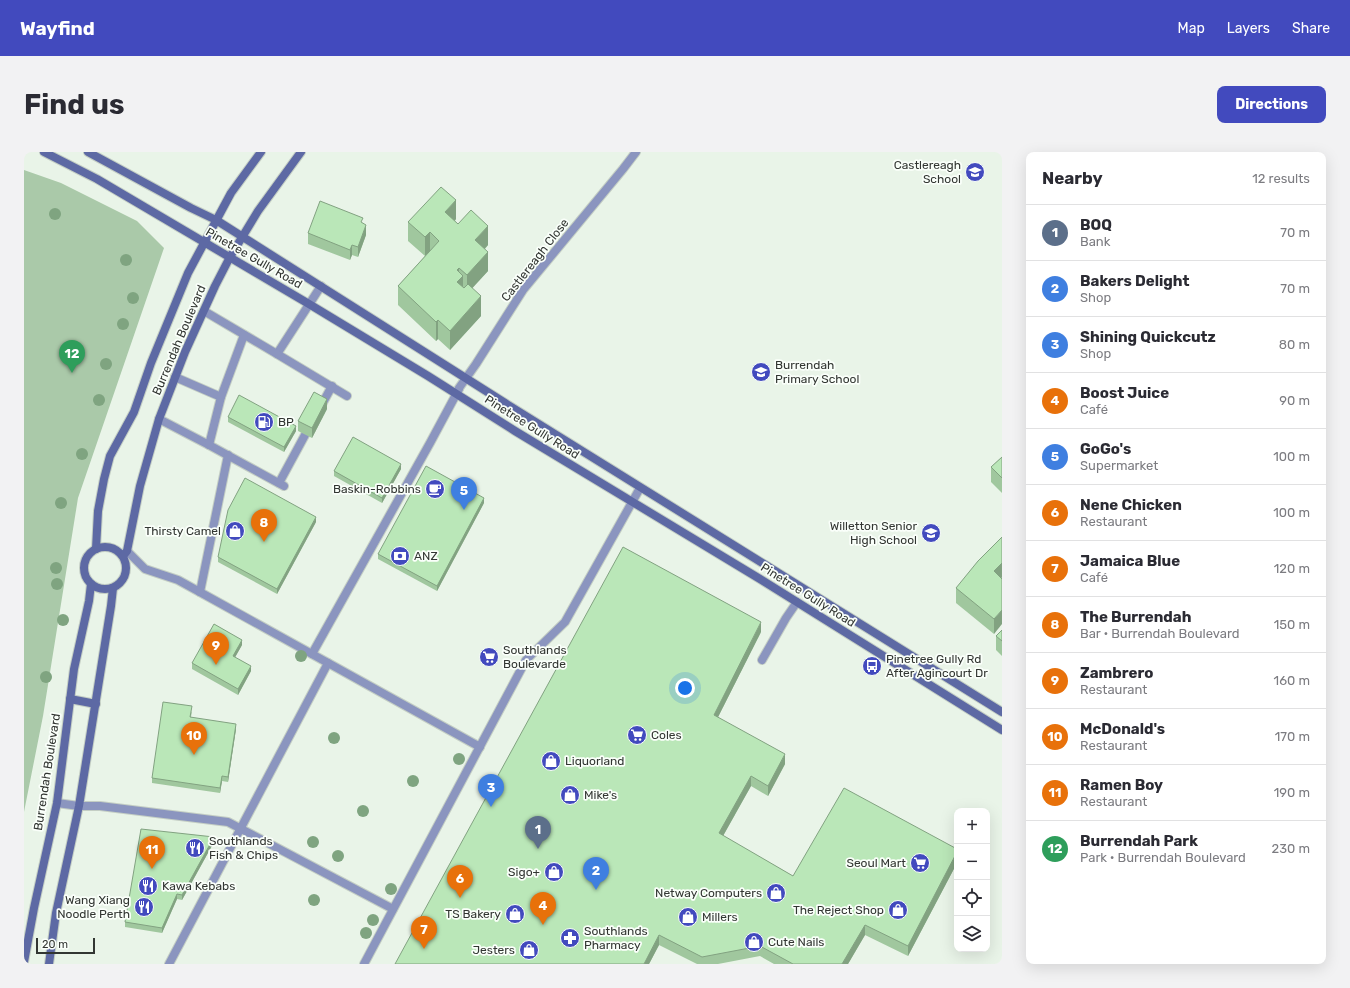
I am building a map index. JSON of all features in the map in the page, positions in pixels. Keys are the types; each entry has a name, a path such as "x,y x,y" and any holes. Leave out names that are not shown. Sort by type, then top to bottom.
{"main road":[{"name":"Pinetree Gully Road","path":"44,152 97,179 457,391 515,431 797,602 1002,730"},
{"name":"Pinetree Gully Road","path":"88,152 216,220 640,488 1002,712"},
{"name":"Burrendah Boulevard","path":"96,549 98,511 110,456 134,412 184,282 231,192 261,152"},
{"name":"Burrendah Boulevard","path":"125,554 140,486 159,419 204,311 215,286 242,236 263,204 301,152"},
{"path":"103,547 110,548 125,554 125,575 118,585 112,588 101,589 91,584 86,578 84,563 87,556 96,549 103,547"},
{"name":"Burrendah Boulevard","path":"24,962 57,803 74,669 91,584"},
{"path":"49,964 56,912 80,806 111,606 112,588"},
{"path":"70,699 96,704"}],"street":[{"name":"Castlereagh Close","path":"312,654 465,378 523,290 623,170 636,152"},
{"path":"277,354 320,286"},
{"path":"204,311 347,396"},
{"path":"209,445 221,397 244,335"},
{"path":"175,378 221,397"},
{"path":"321,406 332,386"},
{"path":"159,419 282,485 305,435"},
{"path":"200,592 228,455"},
{"path":"364,964 526,660 565,622 640,488"},
{"path":"125,554 145,569 178,580 480,747"},
{"path":"762,660 797,602"},
{"path":"169,964 328,663"},
{"path":"57,803 80,806 100,806 228,822 393,909"}],"green space":[{"path":"24,170 61,183 137,221 164,248 78,498 43,716 24,812"}],"building":[{"path":"441,187 456,200 445,212 458,224 471,210 488,226 475,240 488,252 467,275 459,268 457,270 463,276 457,282 464,288 468,284 481,296 450,331 438,320 436,322 398,286 439,241 430,232 425,237 408,222"},
{"path":"320,201 363,218 361,222 366,225 358,247 352,245 350,250 308,233"},
{"path":"314,392 327,399 312,428 298,421"},
{"path":"239,395 296,426 284,447 228,417"},
{"path":"353,437 401,464 382,498 334,471"},
{"path":"1002,457 1002,478 991,467"},
{"path":"426,466 484,498 437,586 378,554"},
{"path":"245,478 316,517 277,589 218,557 228,510"},
{"path":"1002,537 1002,563 994,571 1002,579 1002,610 994,619 956,588 978,561"},
{"name":"Southlands Boulevarde","path":"623,547 761,622 714,715 785,754 768,786 751,776 719,833 793,876 844,788 954,847 954,858 908,946 865,925 842,964 793,964 760,946 702,957 659,935 644,964 395,964"},
{"path":"214,624 242,640 233,656 251,666 238,689 192,663"},
{"path":"1002,630 1002,641 996,636"},
{"path":"163,702 192,706 190,717 236,724 228,777 222,776 220,788 152,778"},
{"path":"141,829 214,837 182,895 177,894 162,928 125,922"}],"place":[{"name":"Castlereagh School","path":"975,172"},
{"name":"Burrendah Primary School","path":"761,372"},
{"name":"Burrendah Park","path":"72,373"},
{"name":"BP","path":"264,422"},
{"name":"Baskin-Robbins","path":"435,489"},
{"name":"GoGo's","path":"464,510"},
{"name":"Thirsty Camel","path":"235,531"},
{"name":"Willetton Senior High School","path":"931,533"},
{"name":"The Burrendah","path":"264,542"},
{"name":"ANZ","path":"400,556"},
{"name":"Southlands Boulevarde","path":"489,657"},
{"name":"Zambrero","path":"216,665"},
{"name":"Pinetree Gully Rd After Agincourt Dr","path":"872,666"},
{"name":"Coles","path":"637,735"},
{"name":"McDonald's","path":"194,755"},
{"name":"Liquorland","path":"551,761"},
{"name":"Mike's","path":"570,795"},
{"name":"Shining Quickcutz","path":"491,807"},
{"name":"Southlands Fish & Chips","path":"195,848"},
{"name":"BOQ","path":"538,849"},
{"name":"Seoul Mart","path":"920,863"},
{"name":"Ramen Boy","path":"152,869"},
{"name":"Sigo+","path":"554,872"},
{"name":"Kawa Kebabs","path":"148,886"},
{"name":"Bakers Delight","path":"596,890"},
{"name":"Netway Computers","path":"776,893"},
{"name":"Nene Chicken","path":"460,898"},
{"name":"Wang Xiang Noodle Perth","path":"144,907"},
{"name":"The Reject Shop","path":"898,910"},
{"name":"TS Bakery","path":"515,914"},
{"name":"Millers","path":"688,917"},
{"name":"Boost Juice","path":"543,925"},
{"name":"Southlands Pharmacy","path":"570,938"},
{"name":"Cute Nails","path":"754,942"},
{"name":"Jamaica Blue","path":"424,949"},
{"name":"Jesters","path":"529,950"}]}
